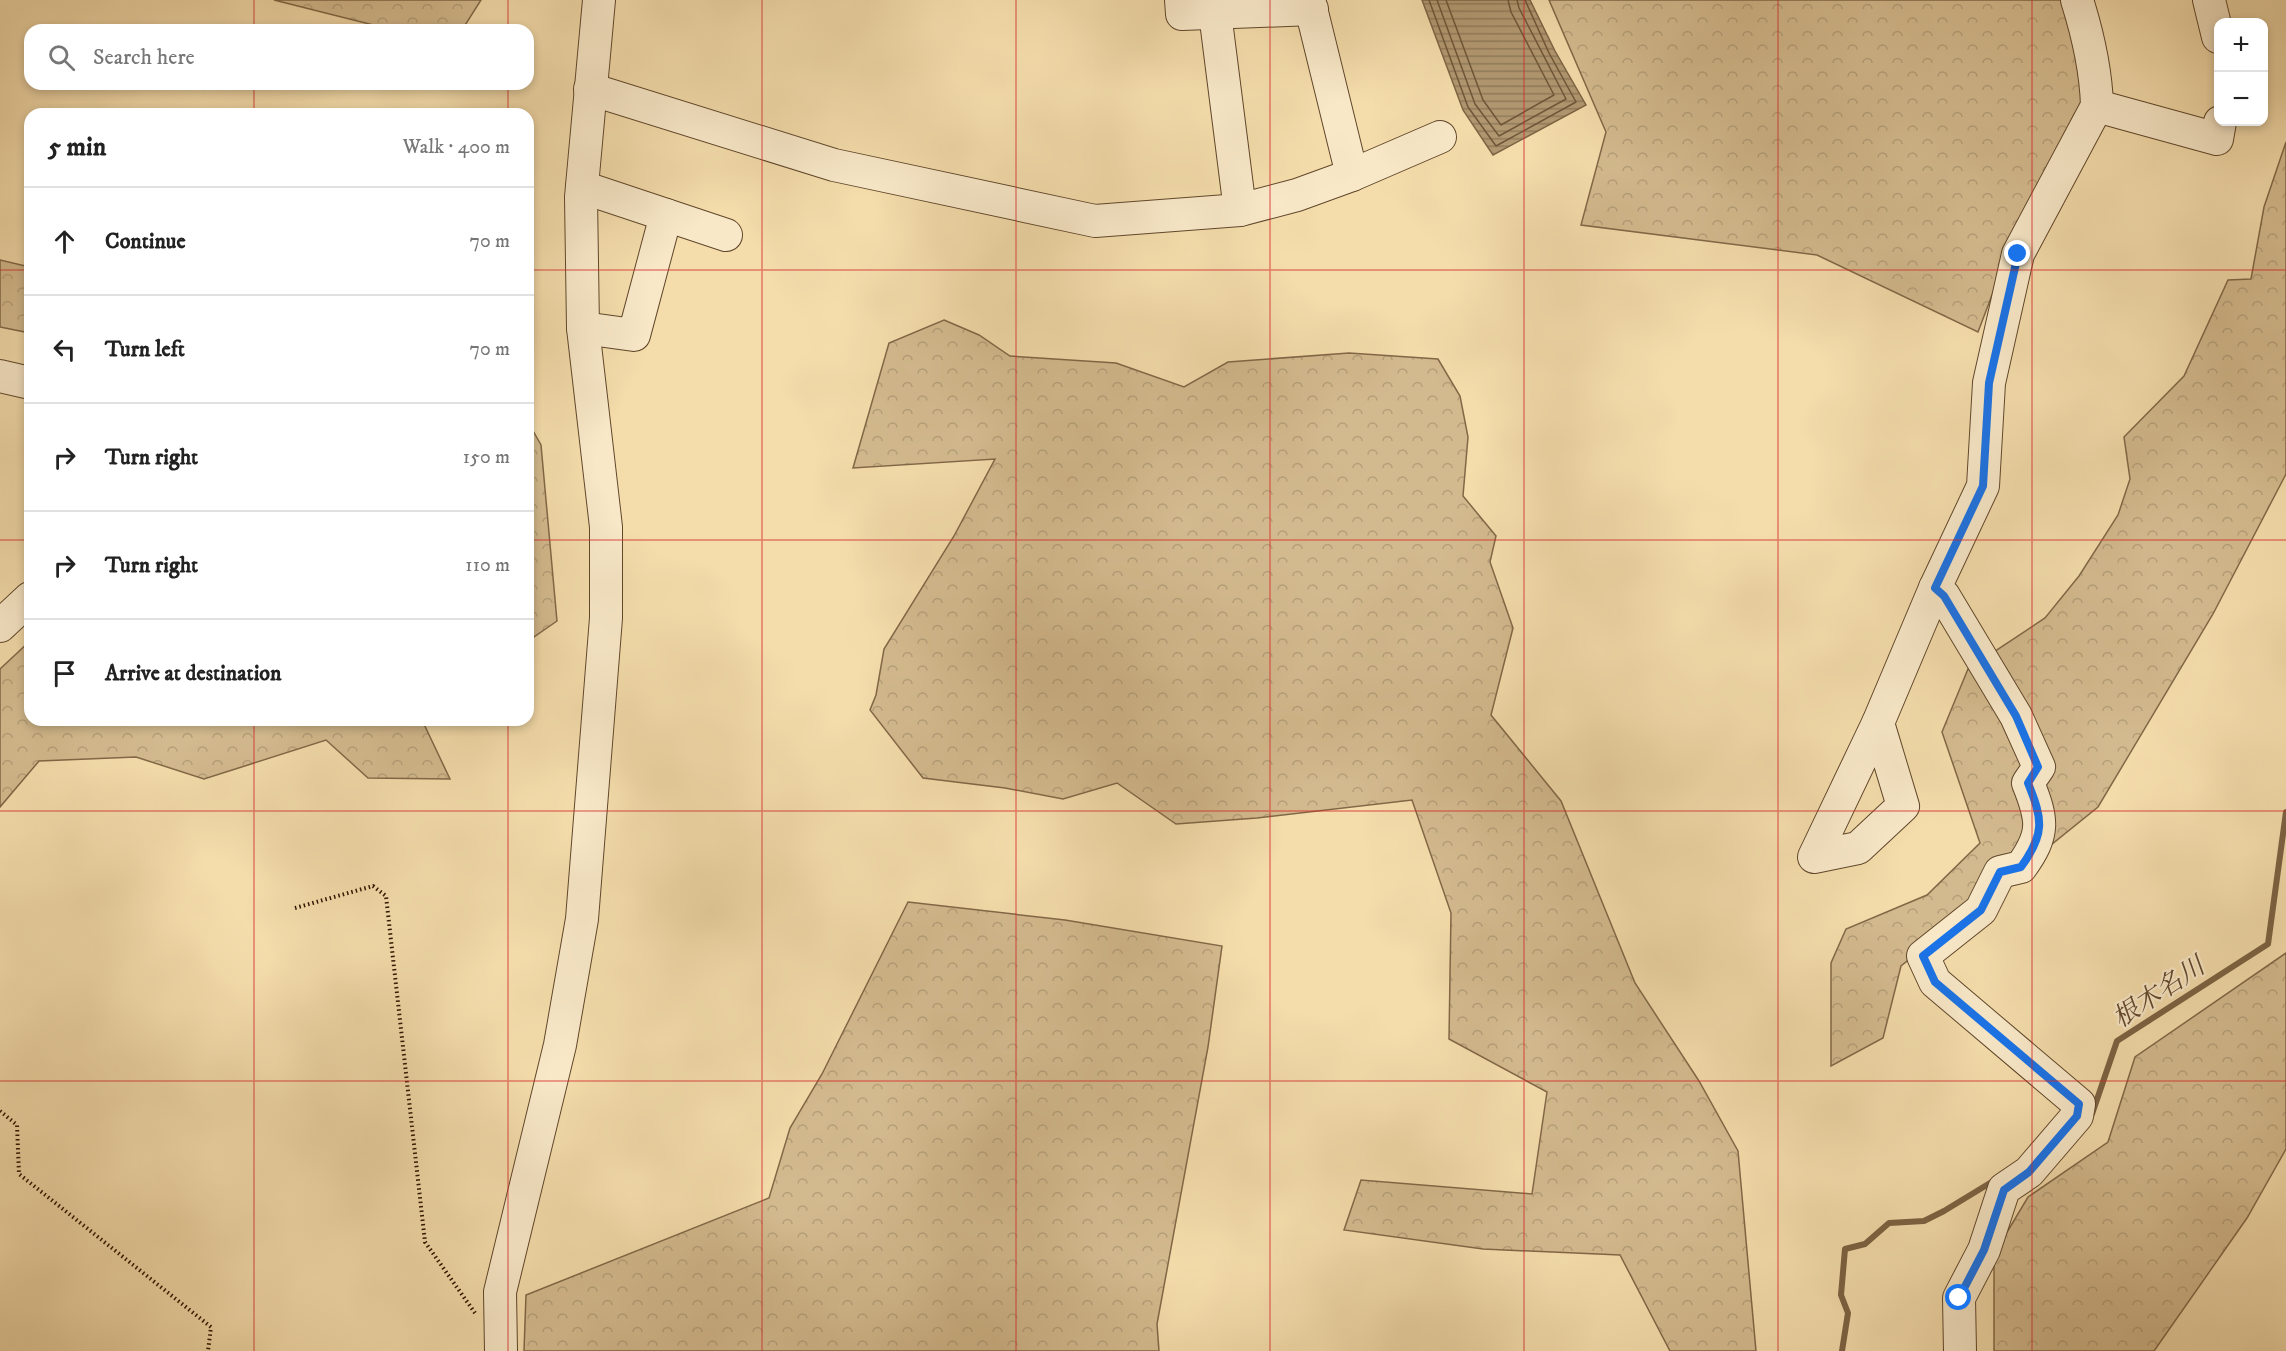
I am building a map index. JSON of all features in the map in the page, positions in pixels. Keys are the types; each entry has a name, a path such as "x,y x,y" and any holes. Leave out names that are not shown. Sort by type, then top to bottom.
{"street":[{"path":"501,1351 500,1292 560,1045 582,919 606,618 606,527 582,328 582,187 599,0"},
{"path":"1181,0 1182,14 1311,5 1352,175"},
{"path":"1878,723 1935,588 1983,486 1989,383 2018,254 2097,106 2096,82 2088,33 2077,0"},
{"path":"2209,0 2214,21"},
{"path":"1215,13 1240,210"},
{"path":"590,89 834,165 1095,221 1240,210 1297,195 1352,175 1440,137"},
{"path":"2097,106 2217,140 2219,126"},
{"path":"582,187 726,235"},
{"path":"582,328 634,335 666,215"},
{"path":"0,376 24,382"},
{"path":"1935,588 1944,596 2016,716 2038,767 2028,783 2038,807 2040,829 2035,848 2021,867 2000,872 1981,910 1923,956 1935,982 2079,1104 2077,1116 2029,1172 2004,1190 1984,1250 1959,1298 1960,1351"},
{"path":"0,626 24,604"}],"path":[{"path":"296,908 374,886 386,896 425,1242 501,1351"},
{"path":"0,1111 17,1125 19,1174 211,1327 208,1351"}],"green space":[{"path":"274,0 481,0 466,24 369,24"},
{"path":"1549,0 2068,0 2092,92 2008,253 1978,332 1817,255 1581,225 1606,132"},
{"path":"2286,142 2286,474 2213,614 2098,807 1901,966 1883,1038 1831,1066 1831,963 1846,929 1927,895 1980,843 1942,732 1968,669 2045,618 2079,576 2118,515 2130,479 2124,437 2184,376 2228,280 2251,279 2264,207"},
{"path":"0,260 24,266 24,332 0,327"},
{"path":"944,320 979,335 1010,356 1116,363 1184,387 1228,362 1349,353 1438,359 1460,396 1468,437 1463,496 1496,536 1490,562 1513,628 1491,715 1561,801 1635,983 1699,1081 1738,1151 1756,1351 1670,1351 1620,1255 1483,1249 1344,1230 1361,1180 1532,1194 1547,1092 1449,1039 1451,913 1412,800 1257,818 1176,824 1117,783 1063,799 1005,788 923,778 870,710 876,695 884,649 954,536 995,459 853,468 889,343"},
{"path":"534,433 541,445 557,621 534,637"},
{"path":"24,647 24,726 425,726 450,779 368,778 326,740 204,779 136,757 39,761 0,807 0,669"},
{"path":"908,902 1065,920 1222,946 1208,1047 1157,1324 1159,1351 524,1351 526,1295 769,1198 790,1128 822,1074"},
{"path":"2286,953 2286,1149 2247,1218 2154,1351 1994,1351 1994,1254 2028,1197 2108,1142 2135,1057"}],"water":[{"path":"1422,0 1530,0 1555,51 1586,105 1493,155 1463,110"}],"waterway":[{"name":"根木名川","path":"2092,1114 2117,1041 2268,944 2286,812"},
{"name":"根木名川","path":"1842,1351 1848,1313 1841,1295 1845,1249 1865,1244 1889,1223 1924,1221 1995,1180"}],"route":[{"path":"1959,1298 1984,1250 2004,1190 2029,1172 2077,1116 2079,1104 1935,982 1923,956 1981,910 2000,872 2021,867 2035,848 2040,829 2038,807 2028,783 2038,767 2016,716 1944,596 1935,588 1983,486 1989,383 2018,254"}]}
